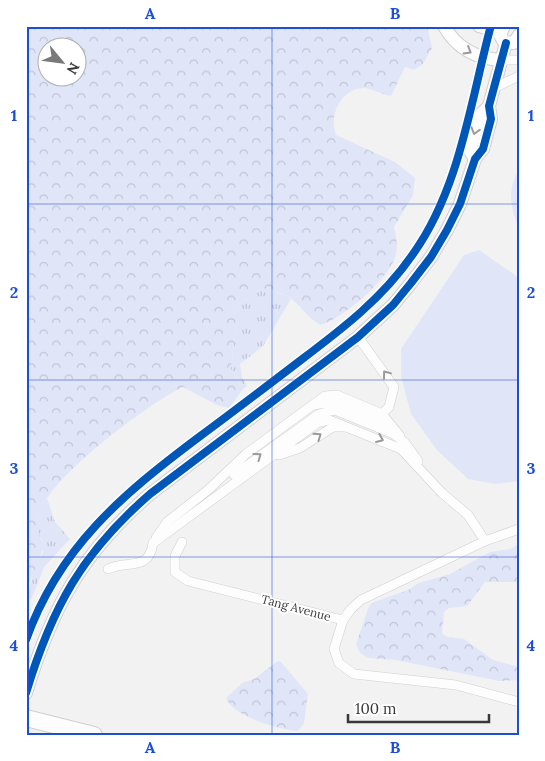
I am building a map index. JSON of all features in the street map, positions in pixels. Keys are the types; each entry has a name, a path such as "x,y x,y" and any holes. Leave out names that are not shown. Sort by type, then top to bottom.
{"highway":[{"path":"26,718 94,735"}],"street":[{"path":"444,26 458,45 473,55 502,60 519,60"},
{"path":"479,26 503,34 514,43 519,35 515,26"},
{"path":"26,692 50,622 66,590 100,542 150,494 358,337 393,305 431,257 460,204 475,158 483,149 491,119 489,106 502,60 503,34"},
{"path":"494,88 519,76"},
{"path":"358,337 394,387 389,406 382,414"},
{"path":"108,569 118,565 133,566 139,564 150,554 153,542 167,522 208,490 246,454 297,414 328,394 337,395 382,414 434,484"},
{"path":"297,414 326,402 337,403 394,428"},
{"path":"153,542 168,527 245,466 319,414 335,410 394,434 405,443"},
{"path":"153,542 244,474 260,466 322,420 335,420 401,449 434,484 468,515 485,541"},
{"name":"Tang Avenue","path":"182,542 175,556 175,572 188,581 343,620 361,600 485,541 519,529"},
{"path":"343,620 334,649 338,663 354,674 456,686 519,702"}],"green space":[{"path":"26,26 427,26 432,48 423,64 414,70 405,67 391,96 364,88 356,89 343,98 334,119 336,135 395,162 415,178 413,195 394,227 397,243 396,254 385,274 353,306 321,325 311,319 287,296 263,288 234,308 236,324 231,369 243,389 229,408 217,405 183,387 146,409 98,446 56,486 43,505 37,525 44,546 29,584 26,625"},
{"path":"519,170 519,227 512,206 511,191"},
{"path":"479,250 519,278 519,481 496,484 468,479 437,450 411,414 401,376 401,349 464,255"},
{"path":"263,288 291,299 263,346 240,364 242,377 247,386 243,389 231,369 236,324 234,308"},
{"path":"47,498 55,522 70,539 44,567 32,598 27,601 34,567 43,553 42,539 37,533 37,520 41,507"},
{"path":"519,544 519,582 485,582 467,606 449,608 444,612 442,634 448,637 464,639 493,660 519,667 519,680 499,681 396,660 368,658 360,653 356,644 369,606 374,602 408,590 419,583 450,574 490,552 510,549"},
{"path":"278,661 281,662 308,694 304,723 298,731 257,721 237,711 226,698 242,683 254,679"}],"cycle path":[{"path":"26,640 40,607 56,577 96,525 171,458 347,324 375,299 401,270 429,229 442,203 461,146 490,29"},
{"path":"26,693 47,634 72,583 88,560 126,516 150,494 358,337 393,305 431,257 460,204 475,159 483,149 491,119 489,106 506,43"}]}
